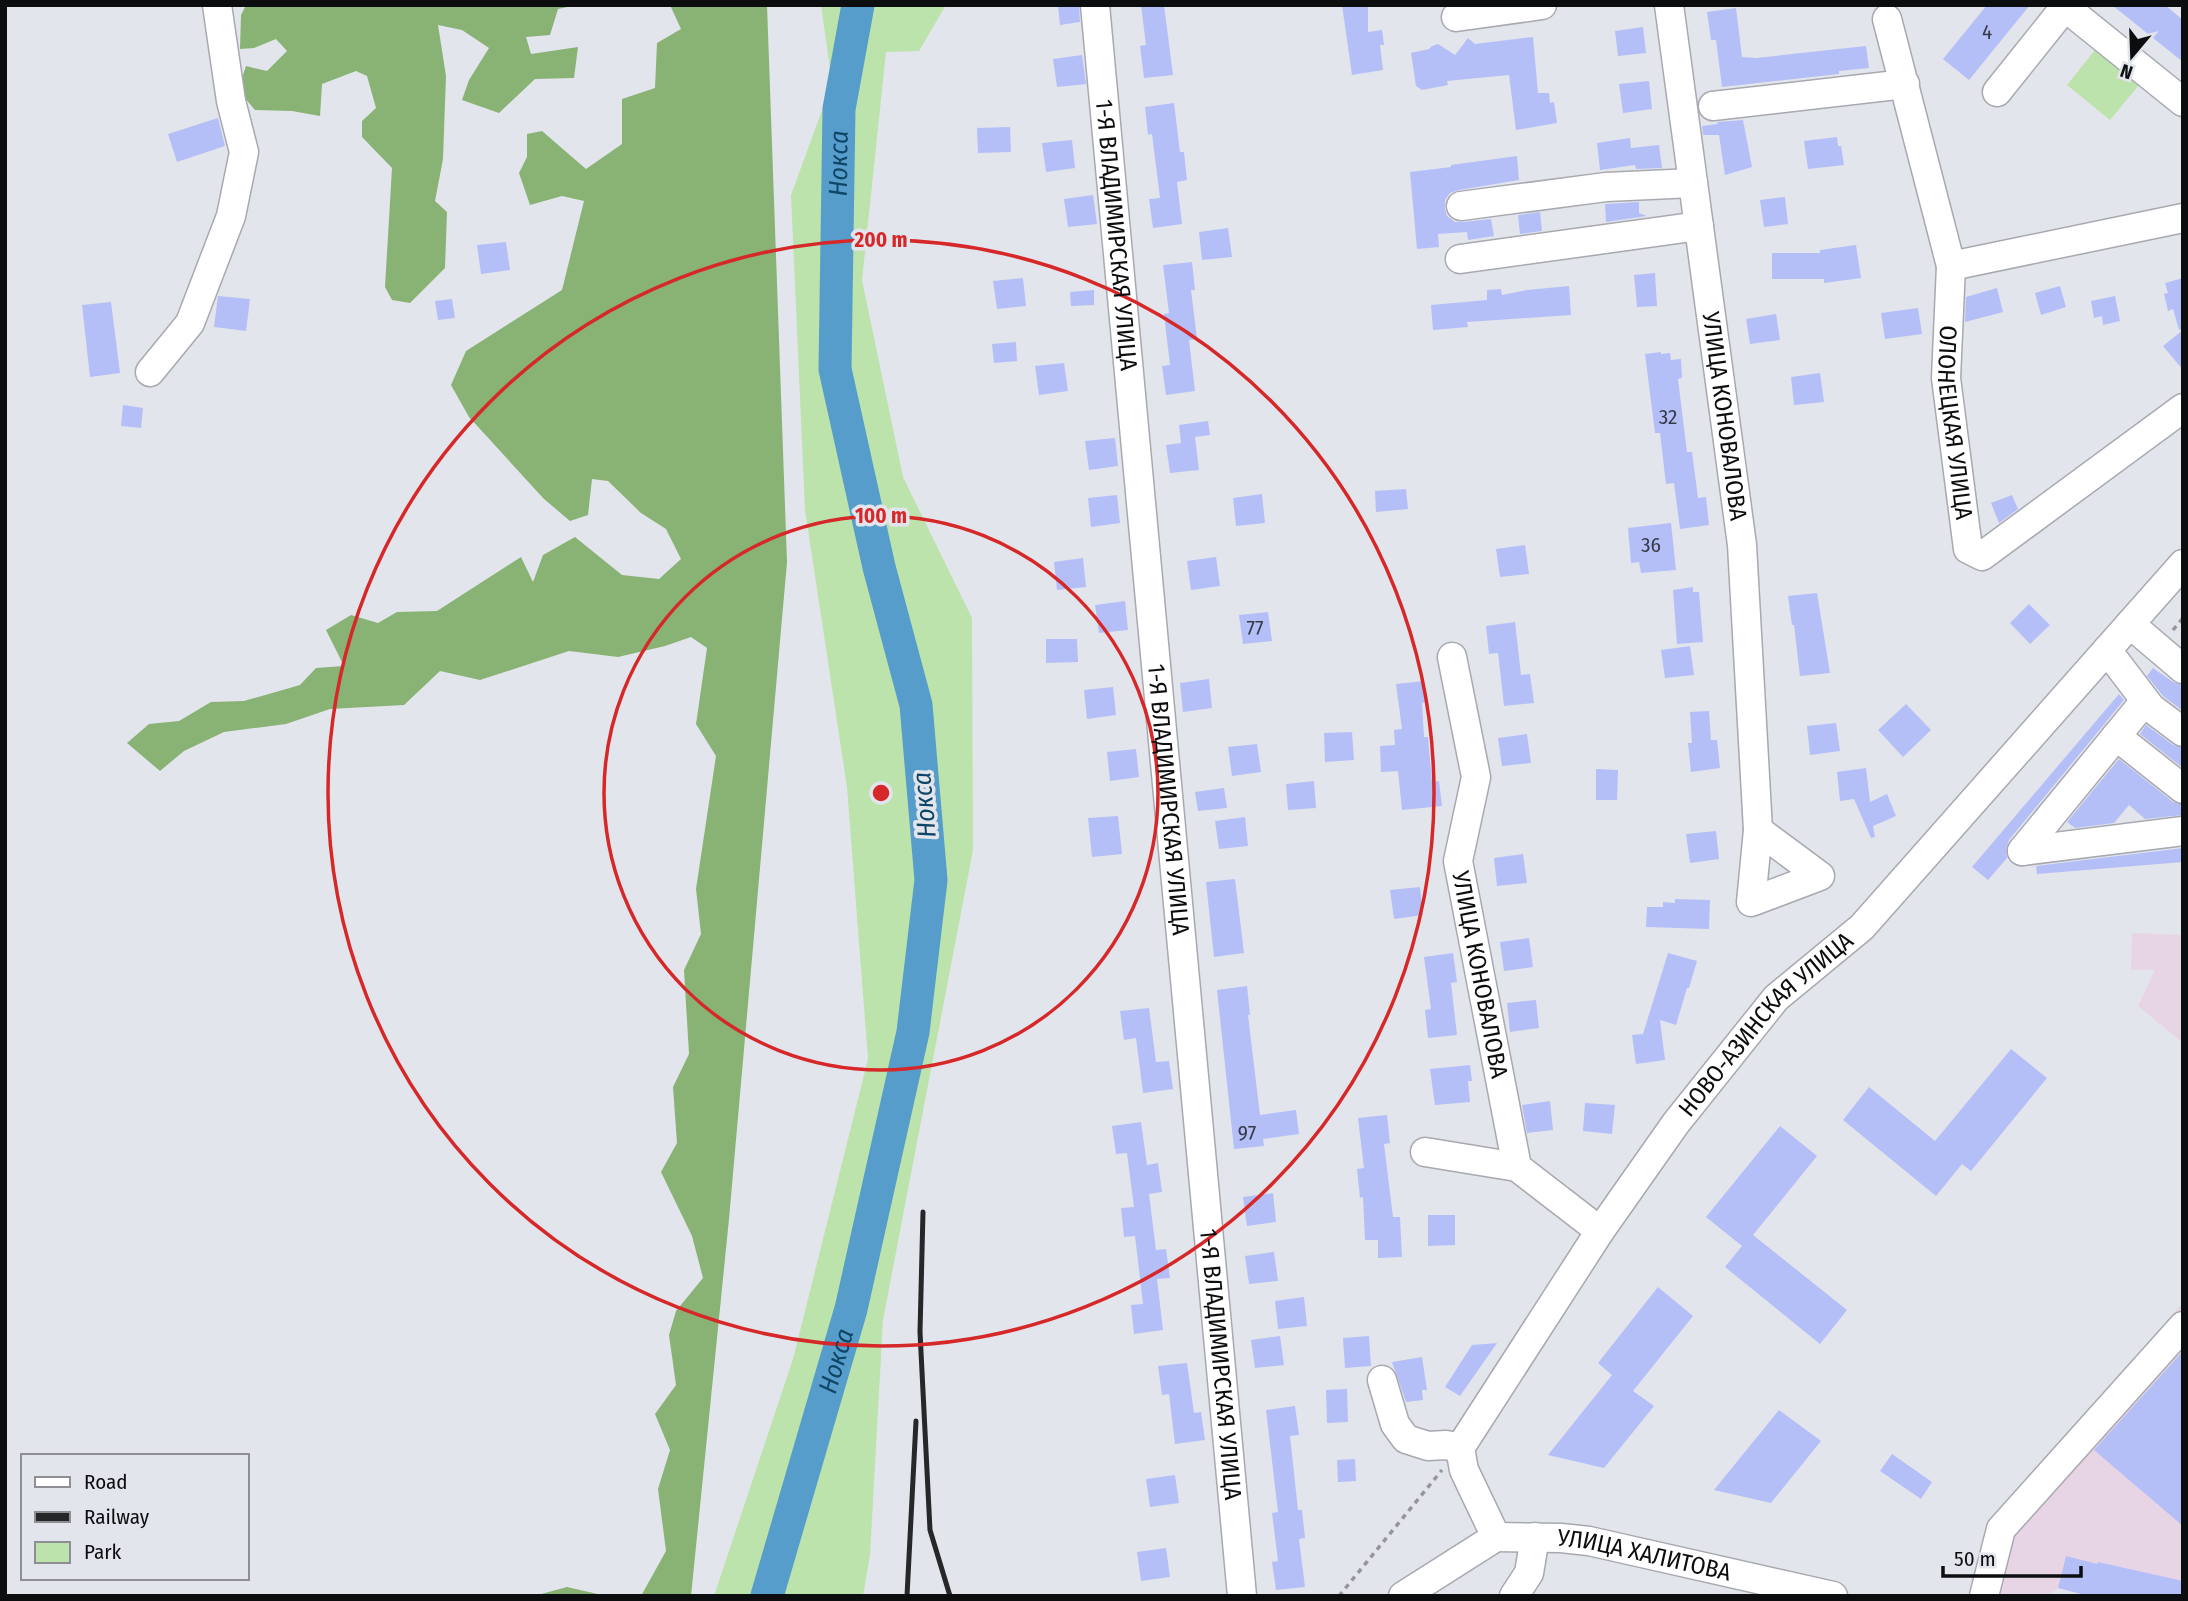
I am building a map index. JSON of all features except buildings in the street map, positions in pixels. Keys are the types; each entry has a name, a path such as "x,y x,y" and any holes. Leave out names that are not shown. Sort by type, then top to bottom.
{"street":[{"path":"150,372 190,323 231,216 244,152 231,101 216,5"},
{"name":"1-Я ВЛАДИМИРСКАЯ УЛИЦА","path":"1095,5 1242,1596"},
{"path":"1456,18 1542,5"},
{"name":"УЛИЦА КОНОВАЛОВА","path":"1669,5 1742,545 1758,830"},
{"path":"1997,92 2065,7 2183,102"},
{"path":"1887,19 1951,266 2183,218"},
{"path":"1713,106 1905,84"},
{"path":"1461,206 1605,187 1693,183"},
{"path":"1460,259 1699,226"},
{"name":"ОЛОНЕЦКАЯ УЛИЦА","path":"1951,266 1946,379 1968,549 1982,556 2183,408"},
{"name":"НОВО-АЗИНСКАЯ УЛИЦА","path":"1460,1448 1600,1231 1676,1123 1776,998 1862,927 2183,564"},
{"path":"2130,624 2183,669"},
{"path":"2107,650 2151,708 2183,732"},
{"name":"УЛИЦА КОНОВАЛОВА","path":"1452,657 1476,777 1458,861 1517,1167"},
{"path":"2145,701 2022,851 2183,831"},
{"path":"2116,736 2183,789"},
{"path":"1424,1152 1517,1167 1600,1231"},
{"path":"1984,1596 2001,1530 2183,1326"},
{"path":"1382,1380 1395,1424 1406,1439 1428,1446 1446,1445 1460,1448 1464,1470 1496,1537 1403,1596"},
{"name":"УЛИЦА ХАЛИТОВА","path":"1496,1537 1589,1541 1797,1592 1833,1596"},
{"path":"1514,1596 1529,1573 1535,1537"}],"path":[{"path":"1339,1596 1460,1448"}],"shaded area":[{"path":"2132,933 2183,935 2183,1043 2138,1006 2155,970 2131,970"},
{"path":"2183,1302 2183,1596 2089,1596 2059,1588 2046,1596 2004,1596 1979,1591 2050,1462"}],"green space":[{"path":"246,5 577,5 558,9 550,35 526,37 531,54 578,47 574,78 535,79 499,113 462,100 469,80 489,48 462,30 438,25 446,76 443,159 435,201 447,212 445,268 410,303 392,300 385,287 392,168 362,137 362,121 376,108 367,76 356,71 322,84 320,116 292,111 255,110 238,90 246,66 267,71 287,51 276,39 254,48 240,49 241,15"},
{"path":"670,5 767,5 787,562 729,1219 691,1596 641,1596 666,1551 658,1489 670,1450 655,1414 676,1385 669,1335 676,1311 703,1278 692,1236 661,1172 677,1143 673,1087 689,1054 684,970 701,934 696,889 716,756 696,724 707,648 691,637 618,657 569,651 480,680 440,671 404,705 330,709 286,724 224,732 184,751 160,771 127,743 149,724 179,721 211,702 244,701 300,685 316,668 344,666 326,630 351,615 378,623 397,612 437,611 521,557 533,582 543,555 575,537 622,575 659,579 681,559 666,529 641,513 608,481 592,479 588,515 570,521 544,499 469,417 451,385 466,351 562,290 584,201 562,196 530,205 519,173 527,157 527,134 542,131 586,169 622,144 622,99 655,88 657,43 681,29"},
{"path":"821,5 946,5 919,51 886,52 862,280 903,477 972,618 973,850 883,1320 870,1555 863,1596 714,1596 793,1359 868,1059 847,787 805,510 791,195 832,83"},
{"path":"2099,45 2143,80 2110,120 2067,85"},
{"path":"567,1587 602,1595 602,1596 534,1596"}],"waterway":[{"name":"Нокса","path":"767,1596 851,1309 913,1032 931,880 916,705 879,567 835,369 839,109 858,5"}],"railway":[{"path":"923,1212 920,1332 930,1530 950,1596"},
{"path":"907,1596 916,1421"}]}
